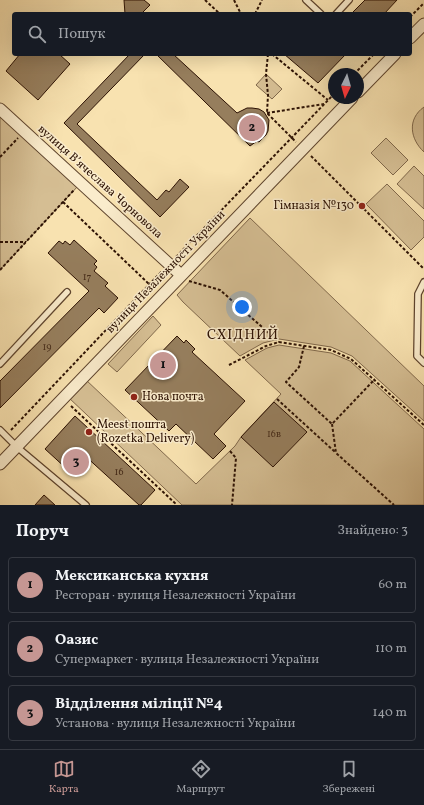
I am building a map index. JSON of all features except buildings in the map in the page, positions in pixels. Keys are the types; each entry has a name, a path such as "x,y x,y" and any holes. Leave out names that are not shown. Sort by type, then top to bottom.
{"street":[{"path":"412,36 424,24"},
{"path":"364,86 393,56"},
{"name":"вулиця Незалежності України","path":"0,464 182,277 346,104"},
{"name":"вулиця Вʼячеслава Чорновола","path":"0,109 80,181 182,277"}],"lane":[{"path":"306,0 319,12"},
{"path":"338,12 349,0"},
{"path":"424,282 418,294 417,356 424,363"},
{"path":"0,364 67,292"},
{"path":"0,430 16,447 86,505"}],"path":[{"path":"205,0 218,12"},
{"path":"234,0 239,12"},
{"path":"256,12 262,0"},
{"path":"412,15 424,3"},
{"path":"268,56 266,74 268,95 267,113 424,269"},
{"path":"274,56 328,100"},
{"path":"360,68 372,56"},
{"path":"267,113 325,103"},
{"path":"0,157 24,131"},
{"path":"0,270 63,202 80,181"},
{"path":"63,202 150,284"},
{"path":"0,242 26,242"},
{"path":"182,277 220,290 279,342"},
{"path":"229,365 266,346 279,342 331,350 351,358 424,425"},
{"path":"304,346 300,367 286,382 332,424 336,452"},
{"path":"332,424 375,379"},
{"path":"63,398 176,505"},
{"path":"277,399 394,505"},
{"path":"230,451 236,458 232,505"}],"shaded area":[{"path":"266,74 282,89 272,99 256,85"},
{"path":"424,107 424,152 419,147 413,135 412,129 415,117"},
{"path":"0,109 78,186 0,270"},
{"path":"386,138 408,160 393,175 371,153"},
{"path":"414,166 424,176 424,209 397,184"},
{"path":"387,184 424,221 424,237 411,250 366,204"},
{"path":"250,218 424,386 424,421 352,356 331,347 279,339 263,343 240,356 177,295"},
{"path":"153,316 161,325 117,372 108,364"},
{"path":"279,345 331,353 350,361 424,429 424,505 182,505 68,397 85,379 196,484 235,446 241,437 281,394 245,360 267,348"}],"place":[{"name":"Оазис","path":"252,128"},
{"name":"Гімназія №130","path":"362,206"},
{"name":"Мексиканська кухня","path":"163,365"},
{"name":"Нова почта","path":"134,397"},
{"name":"Meest пошта (Rozetka Delivery)","path":"89,432"},
{"name":"Відділення міліції №4","path":"76,462"}],"district":[{"name":"СХІДНИЙ","path":"243,335"}]}
